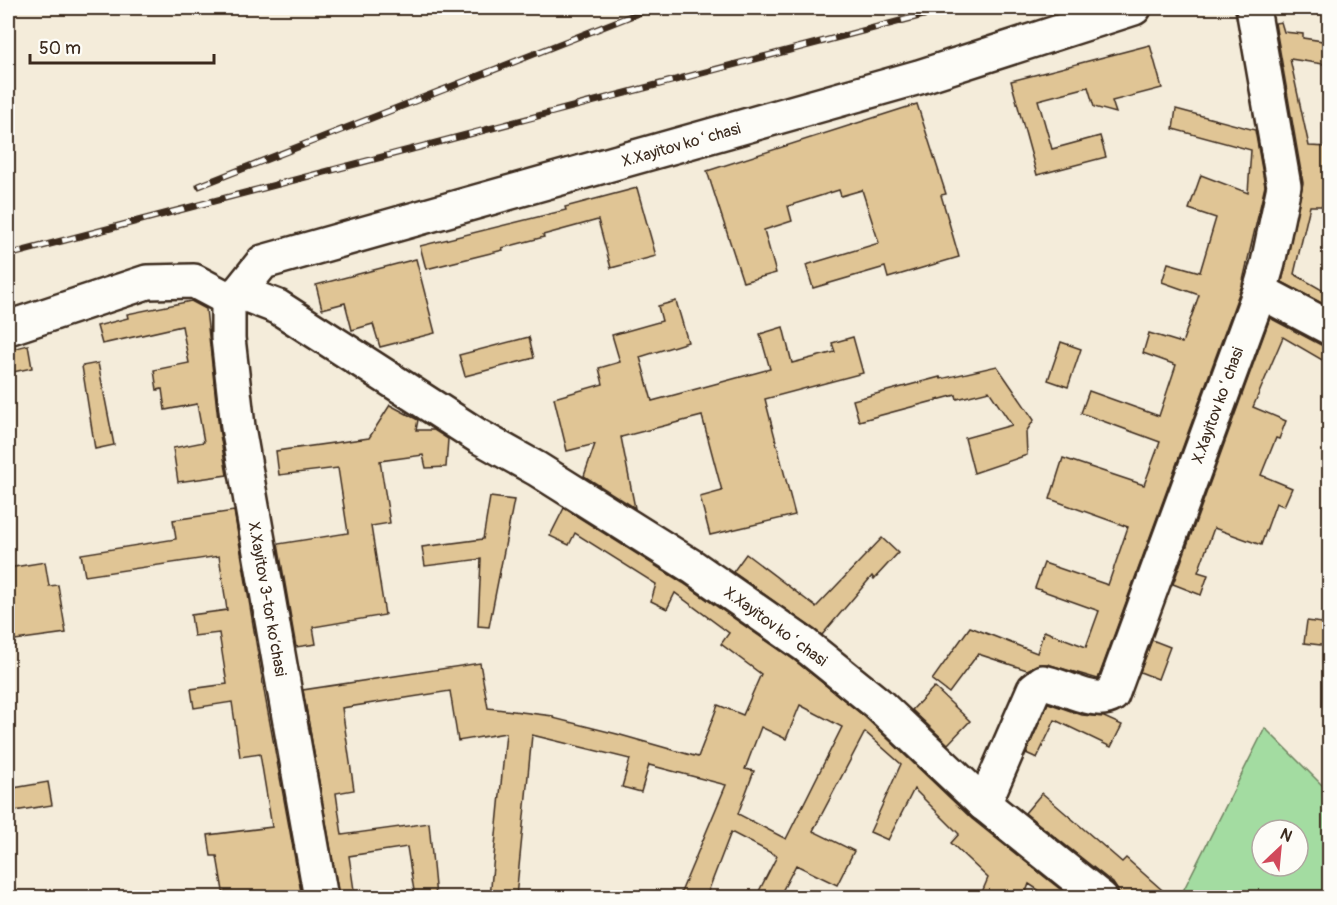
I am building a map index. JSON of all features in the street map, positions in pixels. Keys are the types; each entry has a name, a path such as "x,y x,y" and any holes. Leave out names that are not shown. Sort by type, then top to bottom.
{"street":[{"name":"X.Xayitov koʻchasi","path":"1101,897 984,804 868,696 805,645 693,567 537,469 478,436 278,307 233,296 263,262 919,77 1134,8"},
{"name":"X.Xayitov koʻchasi","path":"984,804 1034,689 1042,682 1055,684 1091,697 1105,699 1112,695 1260,291 1284,186 1253,8"},
{"path":"8,328 147,282 194,281 233,296"},
{"path":"1260,291 1329,328"},
{"name":"X.Xayitov 3-tor koʼchasi","path":"233,296 228,338 238,427 321,897"}],"green space":[{"path":"1265,728 1329,792 1329,897 1180,897"}],"building":[{"path":"1281,22 1284,32 1303,34 1303,38 1329,42 1329,65 1290,59 1309,146 1329,147 1329,206 1310,206 1294,274 1329,294 1329,307 1282,282 1303,183 1275,23"},
{"path":"1150,45 1162,88 1112,101 1116,113 1094,107 1088,87 1038,100 1052,149 1100,136 1106,157 1037,175 1011,81"},
{"path":"917,104 946,194 941,195 959,257 888,278 885,267 813,288 806,265 879,243 862,190 841,196 839,190 788,206 792,221 764,230 776,273 743,282 707,171"},
{"path":"1176,109 1255,130 1265,186 1242,285 1098,679 1047,664 1039,664 1027,670 978,654 949,693 932,680 970,627 1037,653 1044,631 1086,647 1099,611 1035,588 1044,563 1108,585 1128,527 1050,499 1063,458 1144,485 1160,442 1081,413 1089,391 1159,416 1176,365 1143,353 1149,333 1182,343 1199,295 1162,282 1168,263 1200,272 1216,218 1189,209 1201,175 1248,193 1251,150 1173,129"},
{"path":"637,188 656,256 611,268 598,220 543,235 544,237 502,248 503,250 426,269 420,246 566,210 565,207"},
{"path":"416,259 435,333 380,347 373,324 352,330 345,303 322,309 316,285"},
{"path":"191,301 206,309 219,429 227,475 178,482 173,448 204,442 197,404 165,410 162,389 157,390 154,370 189,363 182,326 102,344 97,326 128,318 127,314"},
{"path":"676,301 688,342 640,357 652,401 770,369 760,334 783,327 792,363 835,352 832,343 853,337 863,373 765,399 795,515 710,535 700,497 722,491 702,416 621,437 635,508 584,476 595,444 567,451 554,398 603,384 599,368 620,362 612,335 662,321 658,306"},
{"path":"1270,318 1329,347 1329,364 1283,337 1253,407 1286,421 1279,439 1276,438 1261,475 1292,488 1284,506 1276,503 1261,545 1214,528 1198,572 1208,575 1201,595 1173,584"},
{"path":"529,337 534,358 465,376 459,355"},
{"path":"1061,342 1081,349 1068,387 1048,380"},
{"path":"28,345 32,368 8,373 8,350"},
{"path":"98,363 114,445 95,449 82,366"},
{"path":"997,366 1034,420 1026,432 1027,455 974,473 965,438 1012,425 989,391 957,399 956,395 859,421 853,400 940,377 941,379"},
{"path":"390,405 418,420 416,430 434,430 448,439 446,467 426,468 423,455 380,461 390,523 371,526 385,615 313,627 316,644 296,647 278,544 348,533 338,468 279,475 276,451 369,438"},
{"path":"490,497 514,500 489,627 478,626 481,559 425,566 422,547 483,539"},
{"path":"564,508 683,583 794,660 865,717 972,819 1070,897 1049,897 1029,884 1024,897 980,897 988,878 951,843 959,834 914,789 888,840 870,832 901,764 865,732 813,831 854,851 837,885 796,865 779,897 756,897 777,856 731,832 706,897 679,897 726,785 649,765 641,792 622,787 630,759 532,735 516,897 490,897 506,733 458,741 450,691 342,708 354,790 336,793 342,835 429,823 436,897 415,897 407,847 349,856 355,897 339,897 303,690 480,663 488,708 553,716 553,718 698,757 718,705 743,715 761,674 721,644 729,633 675,593 667,609 651,601 656,584 575,533 569,545 550,536","holes":["800,705 842,727 786,839 738,814 754,771 745,769 761,727 786,739"]},
{"path":"234,511 302,897 224,897 217,856 211,856 208,835 272,827 260,754 240,757 232,702 194,708 191,689 227,684 219,633 194,636 191,615 227,610 219,556 85,576 81,554 176,539 173,520"},
{"path":"882,538 898,553 874,579 872,576 822,635 733,572 746,554 816,607"},
{"path":"45,562 49,586 58,585 66,633 8,641 8,568"},
{"path":"1307,621 1329,624 1329,646 1304,643"},
{"path":"1152,640 1170,647 1158,679 1140,672"},
{"path":"934,687 970,721 948,744 912,710"},
{"path":"1048,703 1082,715 1104,717 1122,725 1111,747 1055,720 1037,758 1026,753"},
{"path":"48,782 52,805 8,812 8,789"},
{"path":"1042,793 1122,862 1126,858 1170,897 1119,897 1113,883 1025,813"}],"railway":[{"path":"199,186 651,8"},
{"path":"8,255 950,8"}]}
